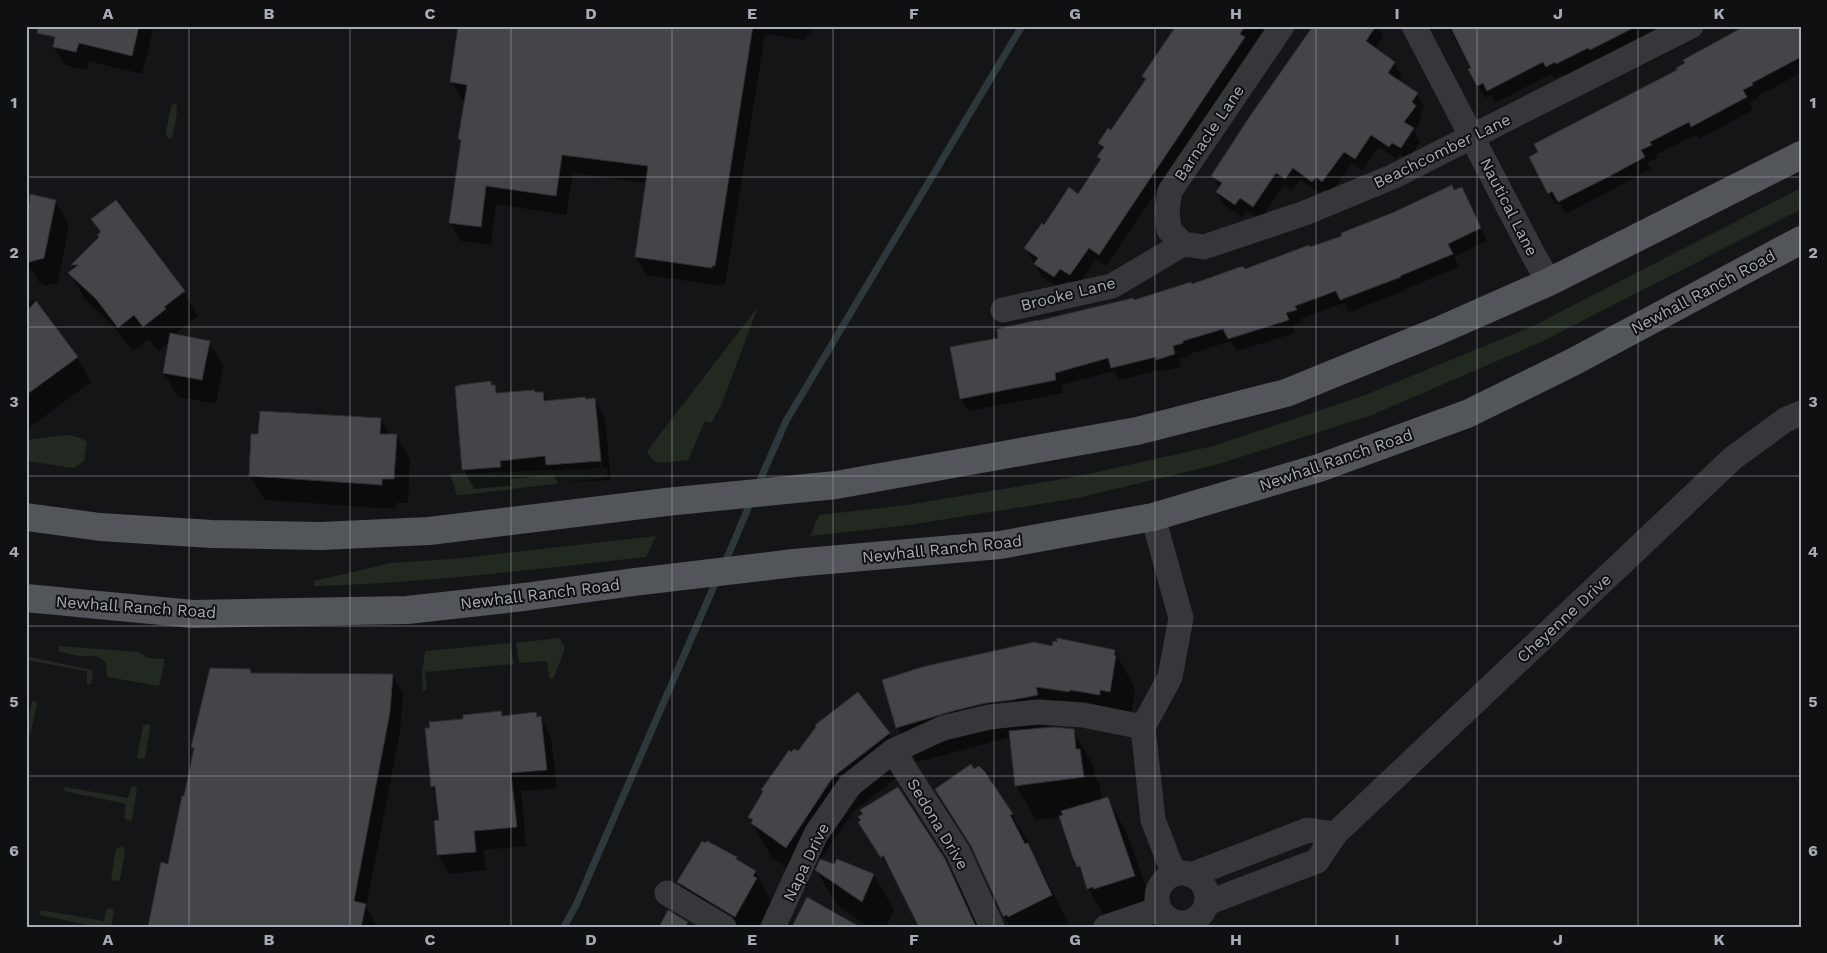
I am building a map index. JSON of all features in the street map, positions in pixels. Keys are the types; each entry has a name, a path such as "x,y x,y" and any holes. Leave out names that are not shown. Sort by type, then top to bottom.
{"main road":[{"path":"26,516 100,527 212,534 321,536 430,531 666,502 836,485 1137,431 1286,393 1438,331 1550,282 1801,155"},
{"name":"Newhall Ranch Road","path":"26,598 193,614 397,610 524,598 634,582 794,563 1000,544 1153,517 1319,468 1466,414 1573,362 1801,240"}],"street":[{"name":"Barnacle Lane","path":"1183,244 1168,230 1167,210 1170,191 1282,26"},
{"name":"Nautical Lane","path":"1414,26 1534,256 1550,282"},
{"name":"Beachcomber Lane","path":"1183,244 1204,247 1305,213 1392,177 1691,26"},
{"name":"Brooke Lane","path":"1003,310 1112,286 1183,244"},
{"name":"Cheyenne Drive","path":"1207,903 1317,861 1335,834 1733,458 1785,420 1801,413"},
{"path":"1153,517 1181,618 1170,677 1143,727 1153,820 1183,874 1199,879 1207,894 1207,903 1199,917 1193,921 1185,923 1170,921 1159,910 1156,901 1157,892 1160,884 1166,878 1183,874 1308,830 1335,834"},
{"name":"Napa Drive","path":"773,927 816,834 850,784 893,751 943,728 990,717 1038,712 1083,715 1143,727"},
{"name":"Sedona Drive","path":"893,751 958,852 992,927"},
{"path":"667,893 724,927"},
{"path":"1106,927 1159,910"}],"shaded area":[{"path":"176,103 176,120 172,138 170,139 166,136 166,132 171,106"},
{"path":"1801,188 1801,209 1541,342 1372,415 1219,464 1078,498 909,525 810,536 819,515 907,505 1075,477 1213,446 1365,395 1531,327"},
{"path":"758,307 721,406 711,423 705,421 688,460 660,463 654,460 647,451"},
{"path":"67,435 81,438 87,442 84,461 74,468 26,461 26,440"},
{"path":"607,468 608,476 604,478 462,495 457,495 450,474"},
{"path":"656,536 646,557 439,579 314,586 314,581 390,563 452,559"},
{"path":"559,638 564,645 564,651 552,679 549,678 547,661 519,663 516,643"},
{"path":"510,643 514,664 425,672 427,689 423,691 422,673 425,651"},
{"path":"59,646 139,652 148,658 165,659 159,686 107,677 106,662 102,659 96,656 79,656 58,651"},
{"path":"26,656 91,670 93,675 91,684 87,684 87,671 26,660"},
{"path":"32,701 37,702 37,705 30,735 27,736 26,733"},
{"path":"150,725 150,728 145,758 139,759 137,758 143,726"},
{"path":"133,786 137,790 132,820 129,821 124,818 126,804 64,791 65,787 128,798"},
{"path":"122,846 125,851 120,880 113,881 111,878 116,849"},
{"path":"109,908 114,912 111,927 97,927 40,915 41,910 104,921 106,910"}],"building":[{"path":"38,26 139,26 132,56 79,43 76,52 53,47 55,37 37,33"},
{"path":"458,26 753,26 715,266 712,266 712,268 635,257 648,166 562,155 556,196 486,186 481,227 449,223 461,140 458,139 467,85 450,82"},
{"path":"1176,26 1245,26 1240,34 1245,37 1099,255 1089,248 1070,275 1060,269 1054,277 1034,264 1038,258 1024,248 1042,223 1044,225 1069,187 1078,194 1101,159 1097,157 1104,147 1098,143 1108,128 1111,130 1146,79 1142,76"},
{"path":"1313,26 1376,26 1366,41 1395,62 1388,73 1418,93 1412,102 1416,106 1404,122 1414,128 1401,148 1392,143 1389,147 1371,135 1355,159 1344,152 1322,182 1316,177 1312,182 1293,168 1285,179 1276,173 1253,207 1240,198 1235,205 1216,192 1222,183 1211,176"},
{"path":"1450,26 1637,26 1590,50 1588,48 1556,64 1555,62 1546,67 1543,62 1487,91 1483,83 1477,86 1468,69 1471,68"},
{"path":"1745,26 1801,26 1801,57 1752,83 1753,85 1743,90 1747,97 1691,127 1689,122 1650,142 1652,145 1641,150 1645,157 1610,176 1558,202 1552,191 1548,194 1529,157 1538,152 1534,144 1677,70 1676,68 1685,63 1683,60"},
{"path":"1452,185 1454,190 1462,187 1481,228 1448,244 1453,254 1401,277 1340,300 1336,291 1295,306 1297,310 1286,313 1289,320 1228,339 1223,329 1183,341 1183,343 1173,346 1175,354 1156,360 1156,357 1111,368 1108,358 1055,373 1056,380 960,399 950,347 998,338 997,329 1133,298 1134,300 1191,282 1192,284 1240,267 1245,269 1309,245 1310,247 1342,236 1341,233 1392,213"},
{"path":"30,194 56,200 44,258 26,263 26,202 29,203"},
{"path":"116,200 185,291 164,307 166,309 143,327 134,315 118,328 96,299 68,273 78,265 71,265 99,237 97,235 101,232 91,219"},
{"path":"36,301 78,357 26,395 26,312"},
{"path":"170,333 210,341 202,380 163,373"},
{"path":"491,381 491,385 495,385 496,393 534,390 535,392 543,392 544,401 585,397 586,399 595,398 601,461 546,465 545,456 500,461 501,467 462,470 455,386"},
{"path":"260,411 381,418 380,434 397,434 394,479 382,479 382,485 249,476 251,434 258,434"},
{"path":"1057,638 1115,650 1114,655 1116,656 1110,692 1100,690 1100,695 1036,687 1038,695 986,703 896,728 882,680 922,667 1034,642 1052,646 1053,641 1057,642"},
{"path":"210,668 250,669 251,673 393,674 390,712 354,901 366,904 361,927 148,927 161,862 168,864 194,748 191,747"},
{"path":"858,692 890,733 833,777 786,848 751,823 753,820 748,817 763,791 761,790 789,750 791,752 794,749 798,751 816,727 815,725"},
{"path":"501,711 502,716 536,712 537,717 541,716 547,770 511,773 517,827 474,831 476,852 437,855 434,821 439,820 435,786 431,787 425,728 430,728 429,722 463,719 463,715"},
{"path":"1053,727 1074,729 1076,749 1080,749 1084,777 1015,786 1009,731"},
{"path":"971,764 974,769 979,766 985,772 1013,814 1010,815 1025,844 1028,843 1052,895 1008,917 1007,915 1003,916 971,846 935,789"},
{"path":"898,787 945,859 976,927 919,927 883,855 881,858 858,822 861,820 858,817 863,814 860,810"},
{"path":"1108,797 1135,876 1094,889 1093,887 1087,889 1080,866 1077,867 1074,861 1059,816 1063,815 1061,811"},
{"path":"702,841 705,843 707,841 737,857 736,859 756,871 753,876 757,878 735,917 677,882"},
{"path":"820,859 834,864 837,859 874,874 862,902 815,870"},
{"path":"807,897 860,927 792,927"},
{"path":"668,910 688,922 685,927 659,927"}],"waterway":[{"path":"757,487 786,421 1022,26"},
{"path":"724,565 752,499"},
{"path":"564,927 577,903 717,579"}]}
